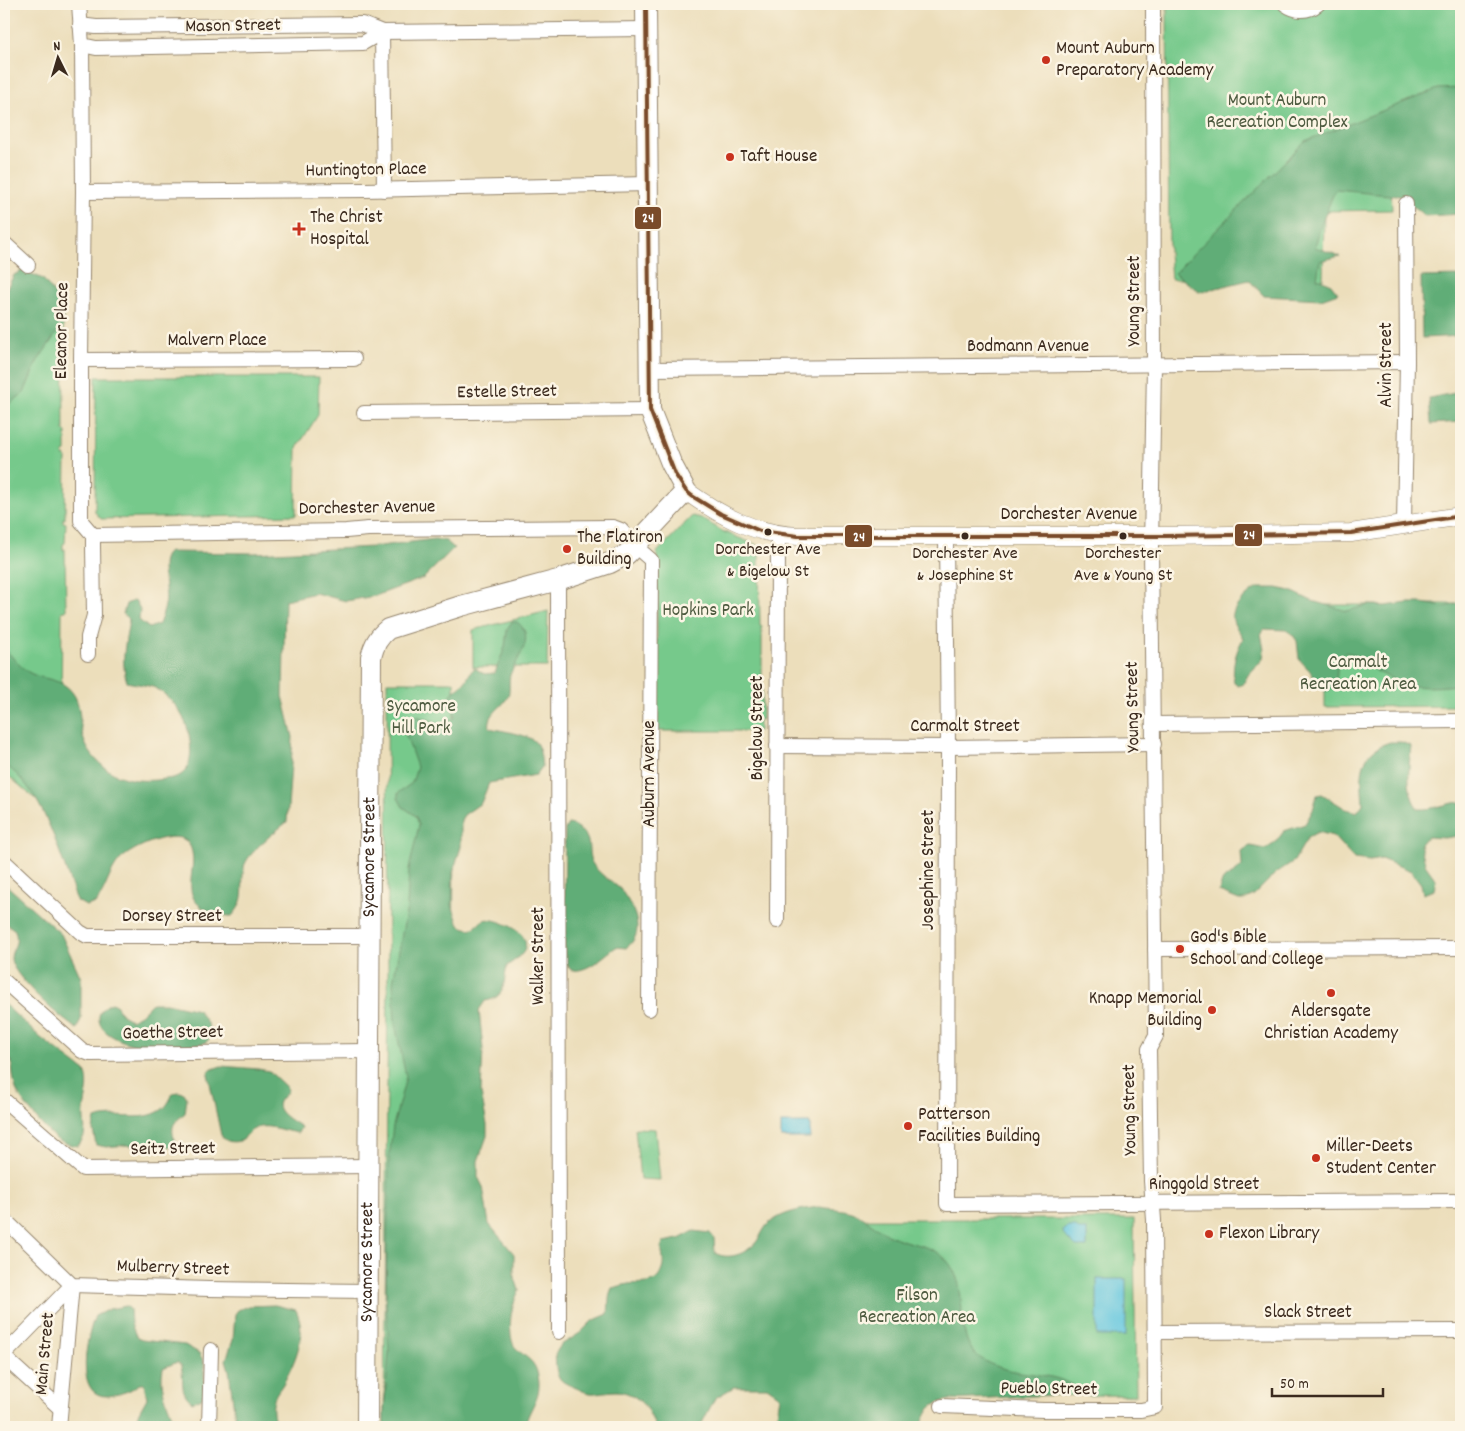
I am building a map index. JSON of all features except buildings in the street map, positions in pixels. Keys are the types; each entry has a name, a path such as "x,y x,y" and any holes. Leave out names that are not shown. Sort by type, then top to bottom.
{"main road":[{"path":"646,4 650,410 671,464 686,492"},
{"name":"Sycamore Street","path":"366,1427 369,1166 370,697 371,657 375,644 388,629 610,563 627,554 686,492"}],"street":[{"name":"Eleanor Place","path":"80,4 83,192 81,520 93,535 94,615 88,637 88,654"},
{"name":"Young Street","path":"1152,4 1154,365 1151,536 1156,1036 1149,1049 1155,1407"},
{"path":"1285,4 1291,8 1302,10 1313,8 1318,4"},
{"name":"Mason Street","path":"80,25 362,24 382,32 646,29"},
{"name":"Mason Street","path":"82,45 96,48 363,43 382,32"},
{"path":"382,32 384,190"},
{"name":"Huntington Place","path":"83,192 384,190 649,184"},
{"name":"Alvin Street","path":"1404,525 1406,204"},
{"path":"4,243 28,265"},
{"name":"Malvern Place","path":"81,360 354,359"},
{"name":"Bodmann Avenue","path":"650,369 1406,362"},
{"name":"Estelle Street","path":"364,413 650,410"},
{"name":"Dorchester Avenue","path":"686,492 720,514 760,531 778,535 1151,536 1351,533 1461,516"},
{"name":"Dorchester Avenue","path":"93,535 368,529 613,527 622,530 635,546"},
{"name":"Bigelow Street","path":"777,921 778,535"},
{"name":"Josephine Street","path":"946,536 948,747 947,1204"},
{"name":"Auburn Avenue","path":"635,546 651,560 649,1009"},
{"name":"Walker Street","path":"558,580 559,1332"},
{"path":"1153,724 1461,721"},
{"name":"Carmalt Street","path":"777,746 948,747 1154,744"},
{"name":"Dorsey Street","path":"4,861 80,932 87,936 369,936"},
{"path":"1155,949 1461,948"},
{"name":"Goethe Street","path":"4,981 82,1051 90,1054 369,1051"},
{"name":"Seitz Street","path":"4,1100 83,1169 369,1166"},
{"name":"Ringgold Street","path":"947,1204 1461,1201"},
{"path":"4,1219 72,1285 4,1356 60,1408"},
{"name":"Mulberry Street","path":"72,1285 209,1290 367,1291"},
{"name":"Main Street","path":"59,1427 72,1285"},
{"name":"Slack Street","path":"1155,1332 1461,1331"},
{"path":"209,1427 211,1350"},
{"name":"Pueblo Street","path":"942,1406 1070,1410 1140,1410 1155,1407"}],"green space":[{"name":"Mount Auburn Recreation Complex","path":"1167,4 1461,4 1461,214 1424,215 1389,123 1392,210 1324,211 1323,279 1171,279 1169,252"},
{"path":"1461,88 1461,214 1425,216 1400,196 1335,190 1321,225 1315,247 1340,256 1320,261 1317,278 1330,283 1338,293 1321,299 1264,296 1249,280 1200,292 1174,273 1305,141 1438,89"},
{"path":"23,270 43,279 57,297 61,307 60,328 37,362 24,393 4,408 4,293 14,275"},
{"path":"1461,276 1461,336 1422,338 1421,277"},
{"path":"63,289 64,431 66,432 66,452 63,456 66,456 65,519 63,518 63,522 66,523 63,550 65,549 66,611 62,611 60,824 41,804 4,772 4,357"},
{"path":"96,377 319,377 318,415 297,448 296,515 101,519 95,512"},
{"path":"1461,392 1461,422 1431,424 1429,398"},
{"name":"Hopkins Park","path":"692,516 701,518 724,532 757,545 759,549 760,626 762,626 762,720 759,719 759,731 657,731 657,552"},
{"path":"435,539 446,541 454,548 424,578 375,596 346,601 315,593 285,600 283,696 293,737 287,822 250,855 246,861 243,874 242,898 232,916 210,911 196,902 191,886 192,852 189,844 183,839 175,837 165,838 144,845 120,860 96,903 86,906 77,901 47,820 31,791 4,763 4,648 28,672 59,682 72,692 78,706 83,737 87,747 96,760 104,767 125,778 149,780 176,777 188,767 190,757 189,735 186,724 172,701 157,689 127,682 124,667 124,651 129,620 123,614 126,604 135,600 140,609 139,620 149,628 159,624 166,599 163,562 169,552 254,553 372,547"},
{"path":"1257,588 1277,588 1291,591 1312,601 1347,611 1368,605 1385,606 1422,603 1444,607 1461,603 1461,684 1434,687 1408,685 1378,672 1351,653 1344,653 1338,661 1335,683 1332,688 1326,691 1320,687 1310,671 1299,659 1297,641 1292,634 1286,630 1264,629 1261,633 1264,650 1263,659 1248,675 1243,684 1238,686 1234,683 1234,665 1236,654 1243,639 1234,623 1233,615 1240,602"},
{"name":"Carmalt Recreation Area","path":"1414,604 1461,604 1461,706 1325,707 1325,605 1378,605 1379,649"},
{"name":"Sycamore Hill Park","path":"548,611 547,667 473,667 473,630"},
{"path":"512,622 517,622 523,628 525,634 524,648 510,675 508,696 492,715 490,728 522,735 533,740 539,749 542,767 536,775 489,783 481,803 464,815 461,820 461,847 453,872 452,905 459,925 471,929 483,920 499,921 517,930 526,945 521,955 507,966 504,984 500,993 497,997 485,1001 479,1010 483,1049 481,1093 487,1125 487,1136 478,1161 478,1177 483,1187 489,1224 514,1254 514,1275 519,1290 510,1323 511,1337 515,1346 535,1366 539,1384 538,1391 525,1427 384,1427 389,1352 386,1300 389,1158 393,1126 406,1077 395,1024 393,982 407,907 409,869 419,825 416,816 403,807 398,798 398,793 412,783 417,767 403,727 410,717 414,716 443,722 455,717 451,695 465,682 475,668 484,674 495,673 505,647 507,630"},
{"name":"Sycamore Hill Park","path":"387,682 454,682 453,1279 384,1427 388,972"},
{"path":"1390,742 1401,742 1411,746 1410,787 1411,795 1418,809 1461,802 1461,837 1428,837 1420,844 1426,866 1436,880 1434,890 1423,894 1421,884 1411,871 1381,859 1370,861 1354,859 1333,836 1318,832 1308,837 1294,861 1276,873 1254,895 1244,900 1239,900 1219,892 1224,879 1242,866 1241,851 1250,846 1266,849 1275,843 1284,831 1305,824 1313,810 1317,795 1322,794 1346,809 1357,812 1363,804 1362,775 1366,759 1379,746"},
{"path":"568,824 577,827 585,835 588,842 590,859 594,867 621,890 629,902 637,923 635,936 626,948 616,947 595,963 577,970 571,970 564,961 565,829"},
{"path":"4,883 61,934 81,978 81,1019 77,1029 39,997 14,967 11,959 16,943 16,935 15,930 4,922"},
{"path":"112,1003 117,1006 122,1015 131,1020 140,1015 152,1003 166,1003 198,1010 209,1028 210,1038 202,1044 163,1049 124,1042 105,1031 100,1024 99,1016 101,1012"},
{"path":"4,1004 41,1038 85,1071 88,1086 84,1114 85,1133 77,1146 53,1137 23,1101 16,1089 10,1058 4,1048"},
{"path":"221,1066 269,1071 288,1089 278,1106 282,1113 301,1127 298,1133 261,1127 248,1133 243,1140 230,1142 225,1140 221,1135 208,1074 210,1070"},
{"path":"173,1093 184,1093 187,1098 185,1113 173,1126 175,1144 166,1148 126,1145 106,1147 96,1145 93,1130 95,1119 113,1116 140,1117 149,1115 165,1107"},
{"path":"635,1128 655,1129 660,1180 640,1179"},
{"path":"820,1207 853,1212 889,1235 938,1253 946,1259 958,1281 964,1327 973,1351 990,1364 1001,1368 1062,1380 1073,1385 1070,1390 1050,1395 949,1400 930,1408 920,1427 775,1427 780,1396 767,1387 734,1387 715,1398 700,1427 655,1427 646,1408 630,1394 616,1391 589,1393 560,1379 557,1372 555,1354 561,1345 580,1333 592,1321 608,1314 609,1297 612,1288 650,1282 658,1278 663,1266 663,1242 679,1239 694,1231 710,1233 714,1238 715,1253 732,1256 749,1249 766,1226 774,1220 792,1212"},
{"name":"Filson Recreation Area","path":"827,1219 1134,1219 1136,1395 827,1397"},
{"path":"275,1305 296,1310 301,1329 296,1357 273,1403 276,1427 236,1427 226,1360 233,1340 235,1314 238,1310 248,1306"},
{"path":"126,1306 130,1309 131,1324 137,1338 185,1345 199,1353 204,1362 204,1393 202,1398 192,1402 183,1390 181,1365 177,1362 163,1368 163,1388 173,1419 170,1423 139,1421 137,1416 147,1398 144,1384 125,1392 108,1396 97,1394 90,1387 86,1377 86,1350 95,1316 109,1309"}],"water":[{"path":"781,1123 810,1123 810,1138 781,1138"},
{"path":"1068,1227 1087,1230 1087,1247 1076,1247 1064,1235 1063,1231"},
{"path":"1097,1279 1126,1279 1126,1336 1097,1336"}],"transit line":[{"name":"24","path":"646,4 650,410 675,474 686,491 692,496 721,514 760,531 798,536 1166,536 1351,533 1461,516"}],"place":[{"name":"Mount Auburn Preparatory Academy","path":"1046,60"},
{"name":"Taft House","path":"730,157"},
{"name":"The Christ Hospital","path":"299,229"},
{"name":"Dorchester Ave & Bigelow St","path":"768,532"},
{"name":"Dorchester Ave & Josephine St","path":"965,536"},
{"name":"Dorchester Ave & Young St","path":"1123,536"},
{"name":"The Flatiron Building","path":"567,549"},
{"name":"God's Bible School and College","path":"1180,949"},
{"name":"Aldersgate Christian Academy","path":"1331,993"},
{"name":"Knapp Memorial Building","path":"1212,1010"},
{"name":"Patterson Facilities Building","path":"908,1126"},
{"name":"Miller-Deets Student Center","path":"1316,1158"},
{"name":"Flexon Library","path":"1209,1234"}]}
